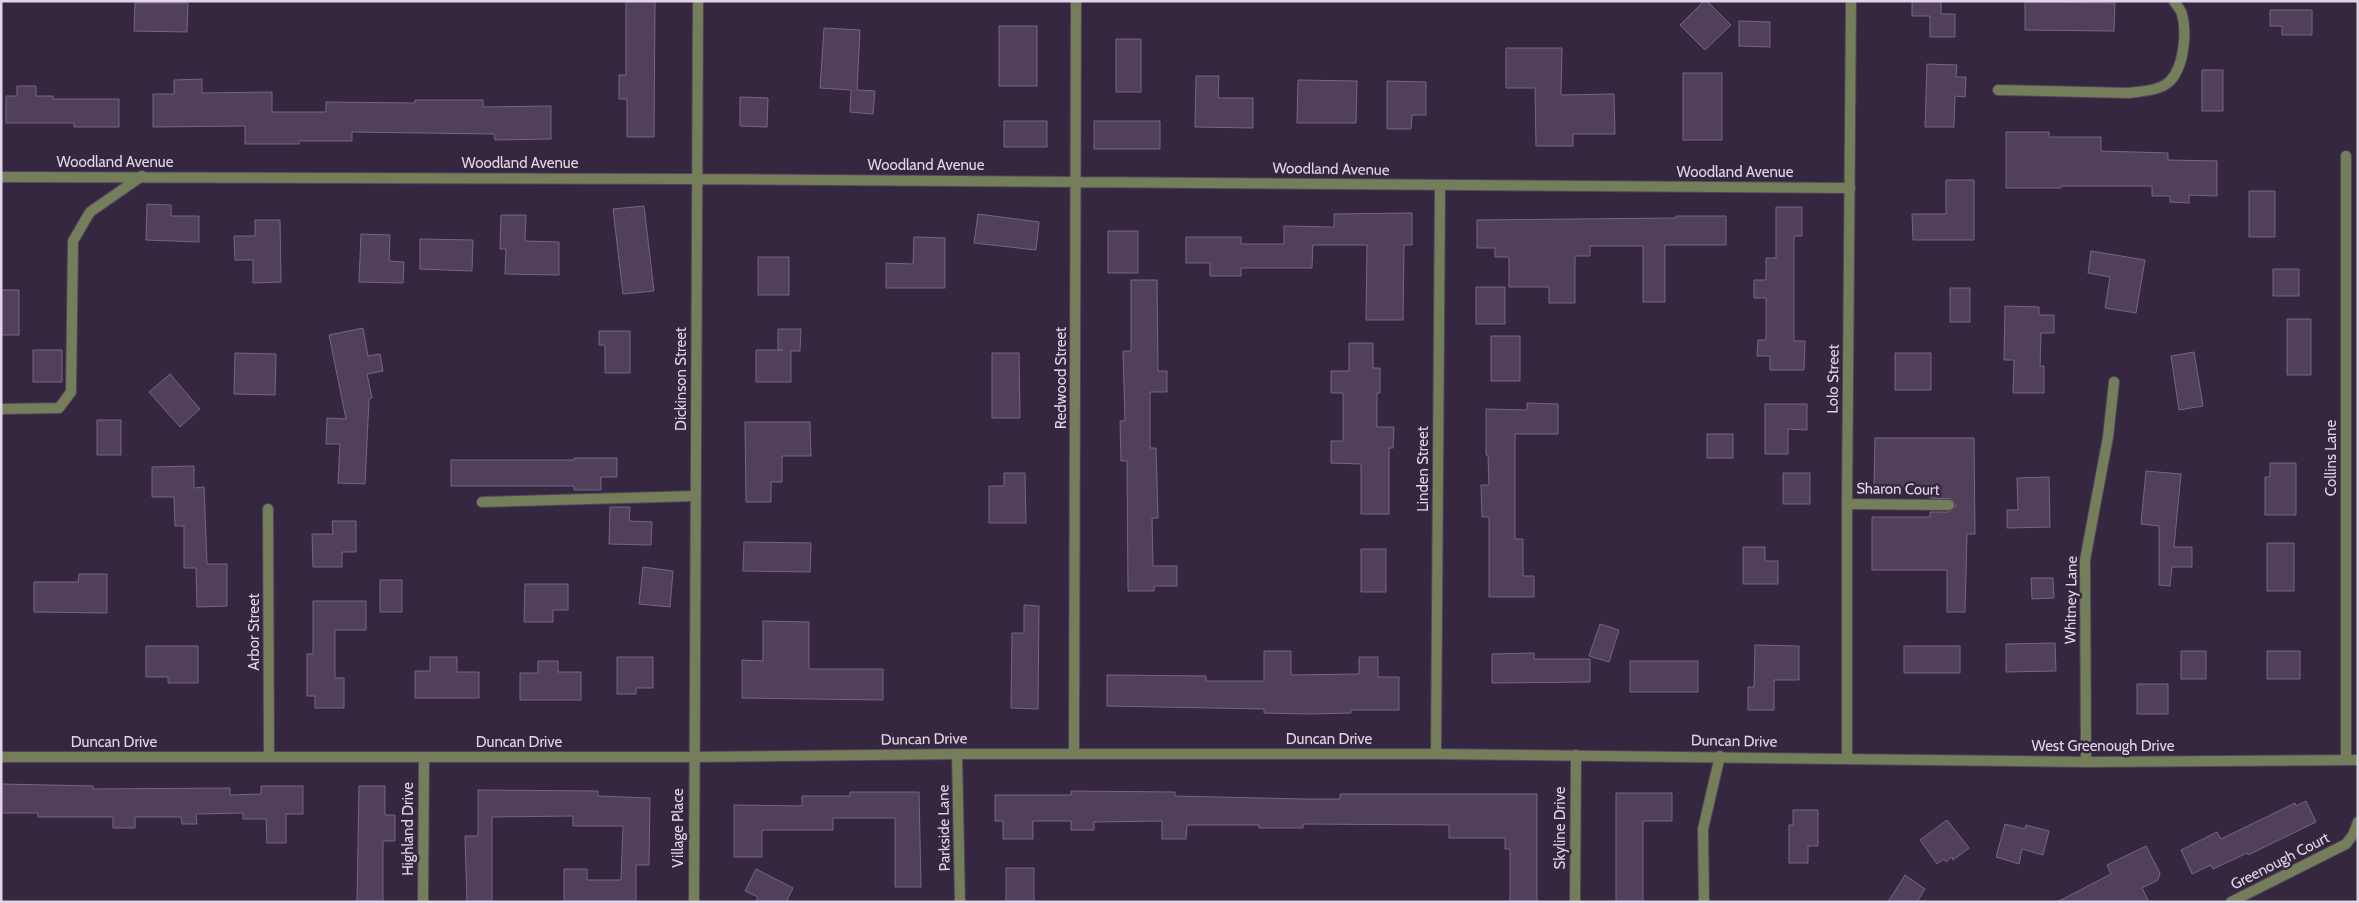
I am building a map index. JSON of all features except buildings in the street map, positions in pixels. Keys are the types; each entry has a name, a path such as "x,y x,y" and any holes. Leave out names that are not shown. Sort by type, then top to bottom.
{"street":[{"name":"Dickinson Street","path":"693,757 698,1"},
{"name":"Redwood Street","path":"1074,754 1076,1"},
{"name":"Lolo Street","path":"1847,758 1851,1"},
{"path":"1998,90 2129,92 2151,90 2170,81 2181,61 2185,40 2182,13 2174,1"},
{"name":"Collins Lane","path":"2346,156 2346,760"},
{"name":"Woodland Avenue","path":"1,177 142,176 1077,181 1850,188"},
{"path":"1,409 59,408 71,392 73,241 90,212 142,176"},
{"name":"Linden Street","path":"1436,754 1440,185"},
{"name":"Whitney Lane","path":"2086,762 2085,560 2108,437 2114,382"},
{"path":"482,502 695,496"},
{"name":"Sharon Court","path":"1847,504 1949,505"},
{"name":"Arbor Street","path":"268,508 269,756"},
{"name":"Parkside Lane","path":"957,754 960,902"},
{"name":"Duncan Drive","path":"1,757 1436,754 1847,758"},
{"name":"Skyline Drive","path":"1575,902 1576,755"},
{"path":"1704,902 1703,829 1720,756"},
{"name":"Highland Drive","path":"423,902 424,757"},
{"name":"Village Place","path":"693,757 694,899"},
{"name":"West Greenough Drive","path":"1847,758 2086,762 2358,760"},
{"name":"Greenough Court","path":"2232,902 2346,844 2353,835 2358,822"}]}
